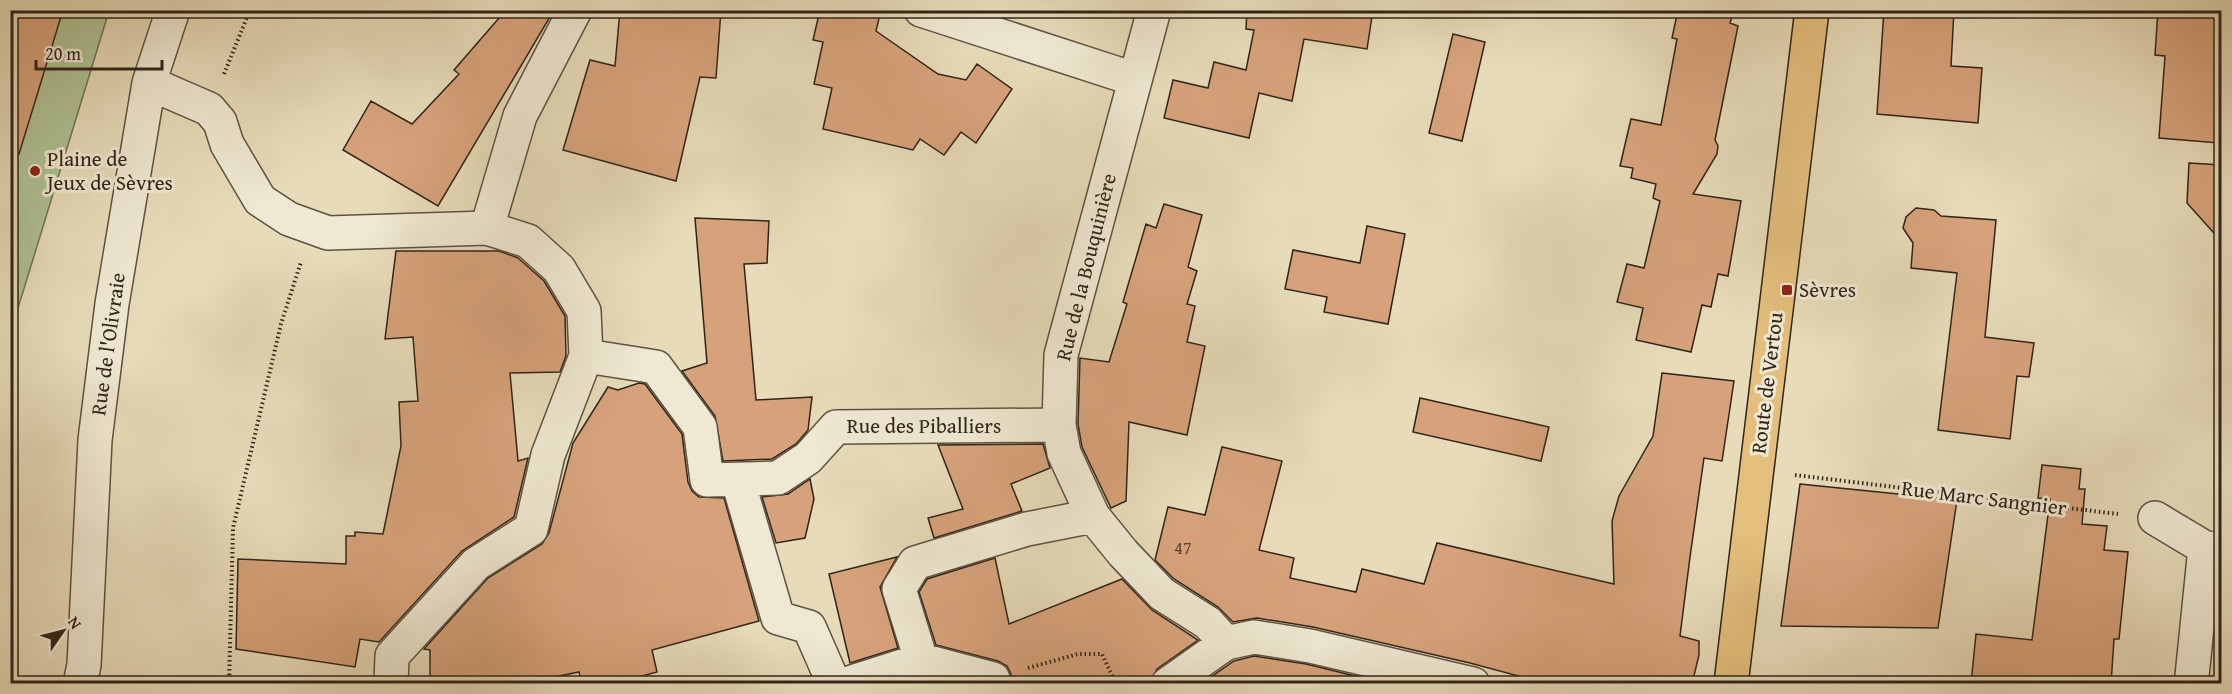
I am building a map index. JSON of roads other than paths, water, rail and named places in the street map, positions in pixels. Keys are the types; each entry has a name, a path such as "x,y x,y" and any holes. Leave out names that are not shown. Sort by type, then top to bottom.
{"main road":[{"name":"Route de Vertou","path":"1731,684 1812,10"}],"street":[{"name":"Rue de l'Olivraie","path":"81,684 84,665 95,440 112,304 149,83 173,10"},
{"path":"487,228 520,116 575,10"},
{"path":"921,10 1134,79"},
{"name":"Rue de la Bouquinière","path":"1154,10 1061,355 1059,425 1064,453 1093,516 1123,553 1162,594 1208,623 1226,643"},
{"path":"149,83 209,109 220,122 227,144 261,200 289,219 328,233 487,228 528,241 559,269 584,311 586,356 548,454 531,529 476,564 392,656 392,684"},
{"name":"Rue des Piballiers","path":"586,356 656,367 700,427 707,480 738,481 778,478 808,458 836,426 1059,425"},
{"path":"738,481 778,618 809,627 834,684"},
{"path":"926,672 899,590 915,563 1027,529 1093,516"},
{"path":"2155,518 2213,548 2192,676"},
{"path":"1168,684 1226,643 1254,637 1473,684"},
{"path":"846,684 926,672 993,679"}],"place":[{"name":"Plaine de Jeux de Sèvres","path":"35,171"},
{"name":"Sèvres","path":"1787,290"}]}
